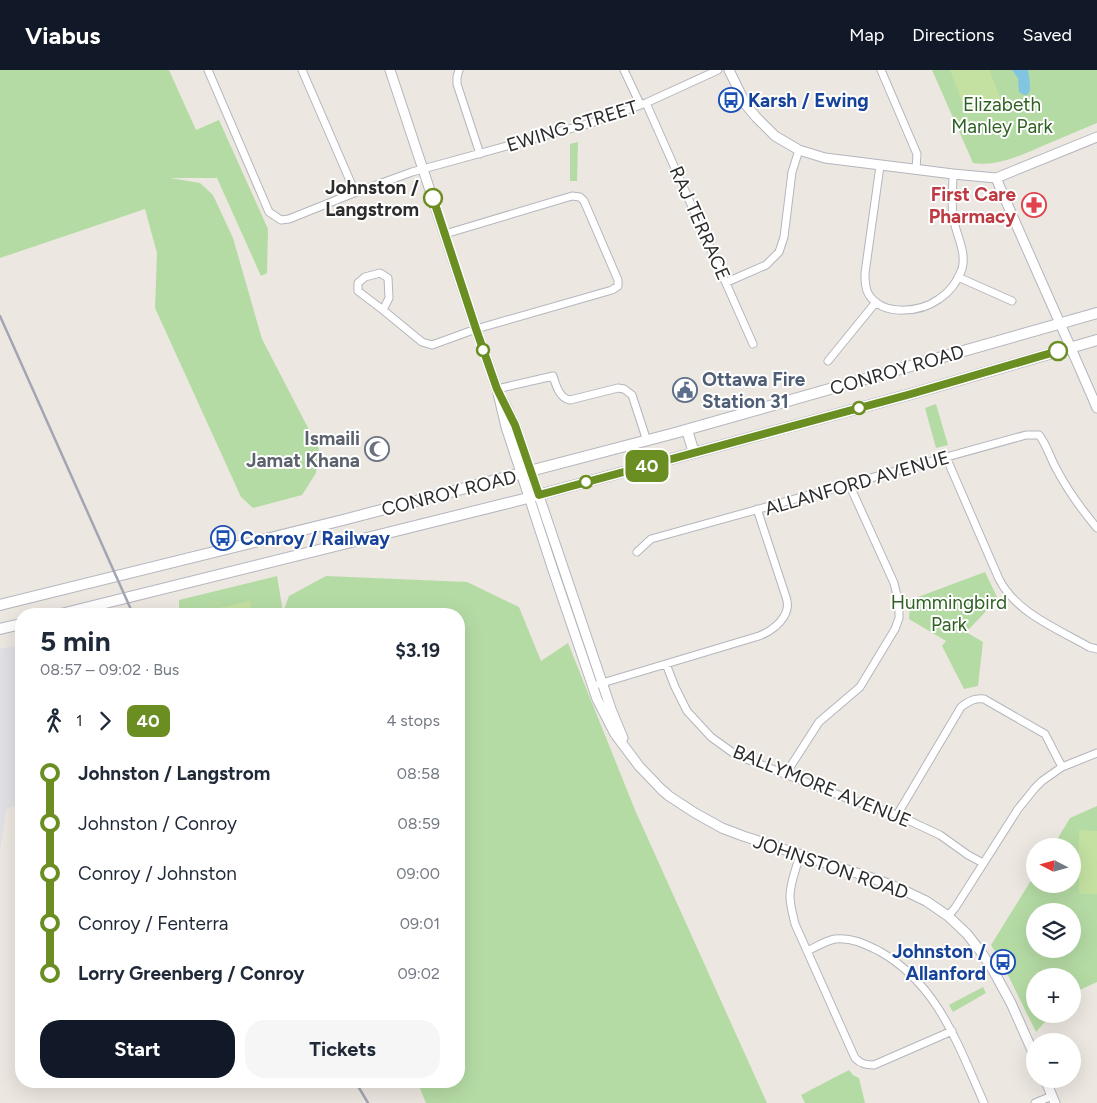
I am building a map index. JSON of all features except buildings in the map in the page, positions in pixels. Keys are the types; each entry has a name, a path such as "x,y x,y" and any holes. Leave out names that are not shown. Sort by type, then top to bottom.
{"main road":[{"name":"CONROY ROAD","path":"0,606 647,441 1097,313"},
{"name":"CONROY ROAD","path":"85,608 534,496 911,394 1097,340"},
{"path":"687,430 694,453"},
{"path":"0,629 15,625"}],"street":[{"name":"EWING STREET","path":"208,70 268,212 281,220 289,219 354,193 423,169 591,123 643,103 718,70"},
{"path":"302,70 354,193"},
{"name":"JOHNSTON ROAD","path":"390,70 497,389 515,425 553,570 592,686 615,734 647,775 661,789 695,813 722,828 901,889 926,901 948,916 967,934 993,970 1011,1003 1026,1037"},
{"path":"459,70 457,84 480,154"},
{"name":"RAJ TERRACE","path":"624,70 643,103 727,282 753,344"},
{"path":"729,70 746,104 775,136 799,150 825,158 880,166 996,178 1097,137"},
{"path":"881,70 917,154 916,169"},
{"path":"727,282 766,265 779,252 784,237 792,172 799,150"},
{"path":"880,166 865,273 866,286 869,295 876,302 893,310 900,311 924,306 940,299 955,282 962,268 963,252 953,218 954,174"},
{"path":"996,178 1097,408"},
{"path":"384,310 389,298 388,278 380,273 365,277 358,283 358,291 422,342 432,345 476,329 612,290 618,286 618,280 584,200 580,197 572,196 444,234"},
{"path":"958,277 1012,301"},
{"path":"828,361 876,302"},
{"path":"497,389 552,376 560,395 564,399 570,400 618,388 624,390 632,395 647,441"},
{"name":"ALLANFORD AVENUE","path":"592,686 759,636 769,632 784,616 788,608 786,596 757,509 1026,435 1039,435 1063,482 1086,516 1097,528"},
{"path":"946,457 1002,585 1014,600 1029,613 1089,647 1097,649"},
{"path":"785,775 819,722 860,687 895,629 899,618 899,604 894,583 849,484"},
{"name":"JOHNSTON ROAD","path":"534,496 615,720 631,754"},
{"path":"637,552 651,539 757,509"},
{"name":"BALLYMORE AVENUE","path":"666,664 687,711 711,737 736,755 849,799 898,815 940,835 983,863"},
{"path":"898,815 961,707 977,698 984,699 1045,734 1062,767"},
{"path":"948,916 1028,796 1042,782 1062,767 1097,753"},
{"path":"800,854 791,888 791,904 795,924 855,1058 860,1063 874,1065 952,1032"},
{"path":"807,951 834,939 858,941 884,954 915,978 936,1003 952,1032 984,1103"},
{"path":"1035,1103 1054,1100 1049,1088"}],"shaded area":[{"path":"15,645 15,805 6,809 0,851 0,649"}],"green space":[{"path":"0,70 169,70 196,130 219,120 268,229 267,273 261,276 217,178 170,178 200,183 213,195 233,238 262,339 319,449 316,473 302,495 253,508 241,497 155,308 157,253 145,209 0,258"},
{"name":"Elizabeth Manley Park","path":"932,70 1097,70 1097,123 1011,159 992,163 973,163"},
{"path":"950,70 989,70 1001,100 967,114"},
{"path":"578,142 577,181 570,181 570,144"},
{"path":"936,404 948,445 936,448 925,408"},
{"name":"Hummingbird Park","path":"985,572 998,599 966,632 983,642 978,686 964,689 942,646 946,641 909,619 910,600"},
{"path":"277,576 282,608 179,608 179,600"},
{"path":"326,576 467,582 519,607 541,661 568,643 635,810 767,1103 426,1103 420,1088 465,1088 465,608 284,608 289,596"},
{"path":"250,601 252,608 218,608"},
{"path":"1097,806 1097,982 1081,989 1081,968 1026,968 1026,1012 991,945 1026,889 1026,893 1081,893 1081,838 1058,838 1070,818"},
{"path":"1079,830 1097,831 1097,894 1079,894 1081,893 1081,838 1079,838"},
{"path":"983,987 986,993 953,1012 949,1005"},
{"path":"1032,1023 1044,1023 1036,1032"},
{"path":"849,1070 859,1078 865,1103 805,1103 801,1095"}],"water":[{"path":"1012,70 1028,70 1030,88 1027,95 1019,92 1018,78"}],"railway":[{"path":"0,316 130,608"},
{"path":"359,1088 368,1103"}],"bus line":[{"name":"40","path":"433,198 497,389 515,425 539,495 911,394 1058,351"}],"place":[{"name":"Karsh / Ewing","path":"731,100"},
{"name":"Johnston / Langstrom","path":"433,198"},
{"name":"First Care Pharmacy","path":"1034,205"},
{"name":"Ottawa Fire Station 31","path":"685,390"},
{"name":"Ismaili Jamat Khana","path":"377,449"},
{"name":"Conroy / Railway","path":"223,538"},
{"name":"Johnston / Allanford","path":"1003,962"}]}
